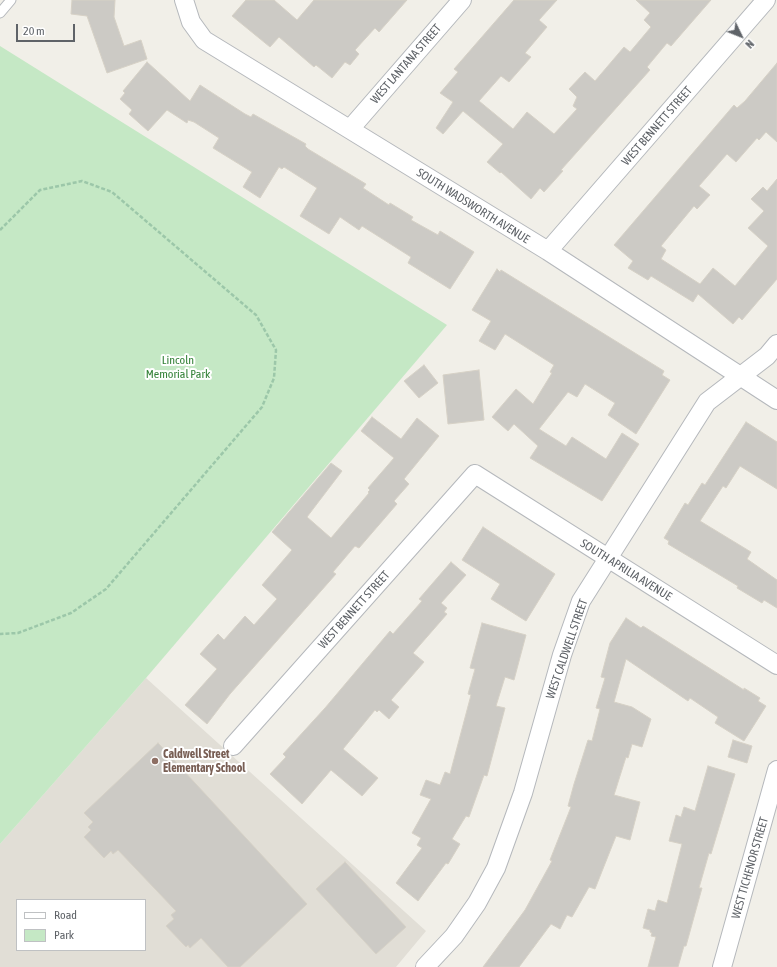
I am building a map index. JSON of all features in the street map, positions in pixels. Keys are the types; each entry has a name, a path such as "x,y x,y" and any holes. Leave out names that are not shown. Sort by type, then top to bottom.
{"street":[{"name":"WEST LANTANA STREET","path":"350,129 462,0"},
{"name":"WEST BENNETT STREET","path":"548,251 766,0"},
{"name":"SOUTH WADSWORTH AVENUE","path":"183,1 191,22 204,40 548,251 777,400"},
{"name":"WEST CALDWELL STREET","path":"425,967 454,936 477,903 496,868 523,793 562,655 581,601 707,402 767,356 777,344"},
{"name":"WEST BENNETT STREET","path":"234,746 476,474"},
{"name":"SOUTH APRILIA AVENUE","path":"476,474 777,665"},
{"name":"WEST TICHENOR STREET","path":"722,967 777,770"}],"lane":[{"path":"0,11 11,0"}],"path":[{"path":"0,230 40,190 82,181 112,192 256,315 276,350 274,378 262,407 106,590 71,613 18,633 0,634"}],"shaded area":[{"name":"Caldwell Street Elementary School","path":"146,678 426,931 396,967 0,967 0,844"}],"green space":[{"name":"Lincoln Memorial Park","path":"0,46 447,325 146,678 0,844"}],"building":[{"path":"72,0 115,0 114,17 124,46 141,40 147,59 107,73 87,16 71,14"},
{"path":"246,0 274,0 297,20 314,0 407,0 379,32 375,28 355,50 359,54 350,65 345,62 332,78 316,65 314,67 279,37 270,47 232,16"},
{"path":"514,0 557,0 539,20 547,27 525,53 531,57 509,82 501,76 479,101 513,129 527,112 554,134 577,109 573,106 577,97 569,89 585,72 595,81 624,47 630,52 651,27 644,20 650,13 636,0 711,0 671,46 667,43 647,67 650,70 561,170 563,171 544,192 540,188 531,199 501,172 500,173 487,162 503,144 463,111 443,134 436,128 453,102 440,93 458,72 454,69"},
{"path":"147,62 190,101 200,85 245,114 251,117 253,114 306,144 305,146 308,149 366,184 363,188 389,205 390,203 413,217 411,220 438,235 440,231 474,252 450,289 408,263 411,257 362,226 359,230 340,217 329,234 300,216 317,188 284,167 282,169 279,167 260,198 243,187 252,172 213,148 219,138 194,122 188,120 187,123 167,110 148,131 129,114 132,110 120,99 125,93 123,91"},
{"path":"777,63 777,142 766,132 759,140 757,138 736,162 727,154 699,186 710,195 697,209 694,206 661,246 666,250 661,259 700,284 713,268 735,286 768,246 748,228 764,211 751,199 763,187 767,191 777,179 777,279 742,320 739,317 733,324 698,294 693,302 651,276 648,280 628,268 633,261 614,245 734,105 737,108 745,101"},
{"path":"497,269 500,272 501,270 664,371 662,375 670,380 636,434 608,415 615,403 585,384 577,397 568,392 539,429 566,446 572,437 606,459 622,433 639,444 602,501 530,458 538,446 514,424 508,431 492,417 516,389 533,404 552,373 550,372 554,365 505,334 495,350 479,341 491,321 472,310"},
{"path":"424,365 438,383 419,398 404,381"},
{"path":"479,370 484,420 448,424 443,375"},
{"path":"372,417 401,439 417,418 439,436 404,479 409,484 394,501 397,504 359,548 355,546 333,572 336,574 230,694 207,724 185,705 217,669 200,654 218,634 224,640 245,616 254,625 277,599 262,585 292,550 272,532 331,463 342,471 307,517 331,538 369,493 368,492 370,490 368,488 394,458 361,431"},
{"path":"746,422 777,442 777,489 740,466 726,488 723,486 700,521 751,552 747,559 777,580 777,608 764,600 762,603 737,588 738,586 668,544 669,541 664,538 685,503 688,505 702,483 705,485"},
{"path":"483,527 555,574 526,621 491,599 500,584 462,560"},
{"path":"451,562 466,575 441,603 447,608 444,612 447,614 413,653 424,662 391,700 399,707 389,719 379,710 377,712 375,710 343,749 378,778 362,796 331,770 302,804 270,774 286,757 283,754 325,708 390,631 393,634 422,601 419,599"},
{"path":"626,618 641,628 643,626 744,690 744,688 760,698 758,701 766,706 744,741 715,723 718,717 690,698 688,701 626,659 614,702 632,707 651,719 642,747 632,744 628,758 626,757 614,795 640,802 630,840 616,836 595,889 589,887 572,917 567,915 560,929 551,924 519,967 483,967 525,910 552,861 550,860 571,807 568,806 588,740 592,741 600,709 596,708 605,678 601,677 610,643"},
{"path":"482,623 526,635 514,680 505,677 496,706 505,708 487,776 484,775 469,817 466,816 452,839 460,844 448,864 446,863 418,901 396,883 422,848 417,845 421,838 412,833 431,799 420,795 426,780 440,785 445,772 450,774 471,695 468,694 475,669 470,668"},
{"path":"733,740 752,746 747,763 728,757"},
{"path":"158,743 307,904 240,967 228,967 201,938 190,948 188,945 186,947 166,926 174,919 171,915 176,911 118,850 113,854 111,851 104,858 84,837 91,830 88,827 93,822 84,813"},
{"path":"708,766 735,774 711,854 709,853 699,888 702,888 686,946 684,946 678,967 648,967 656,937 651,936 652,933 650,930 643,928 648,909 655,911 658,900 667,903 682,844 669,841 676,815 681,817 684,807 695,811"},
{"path":"345,862 406,927 376,954 316,889"}],"place":[{"name":"Caldwell Street Elementary School","path":"155,761"}]}
